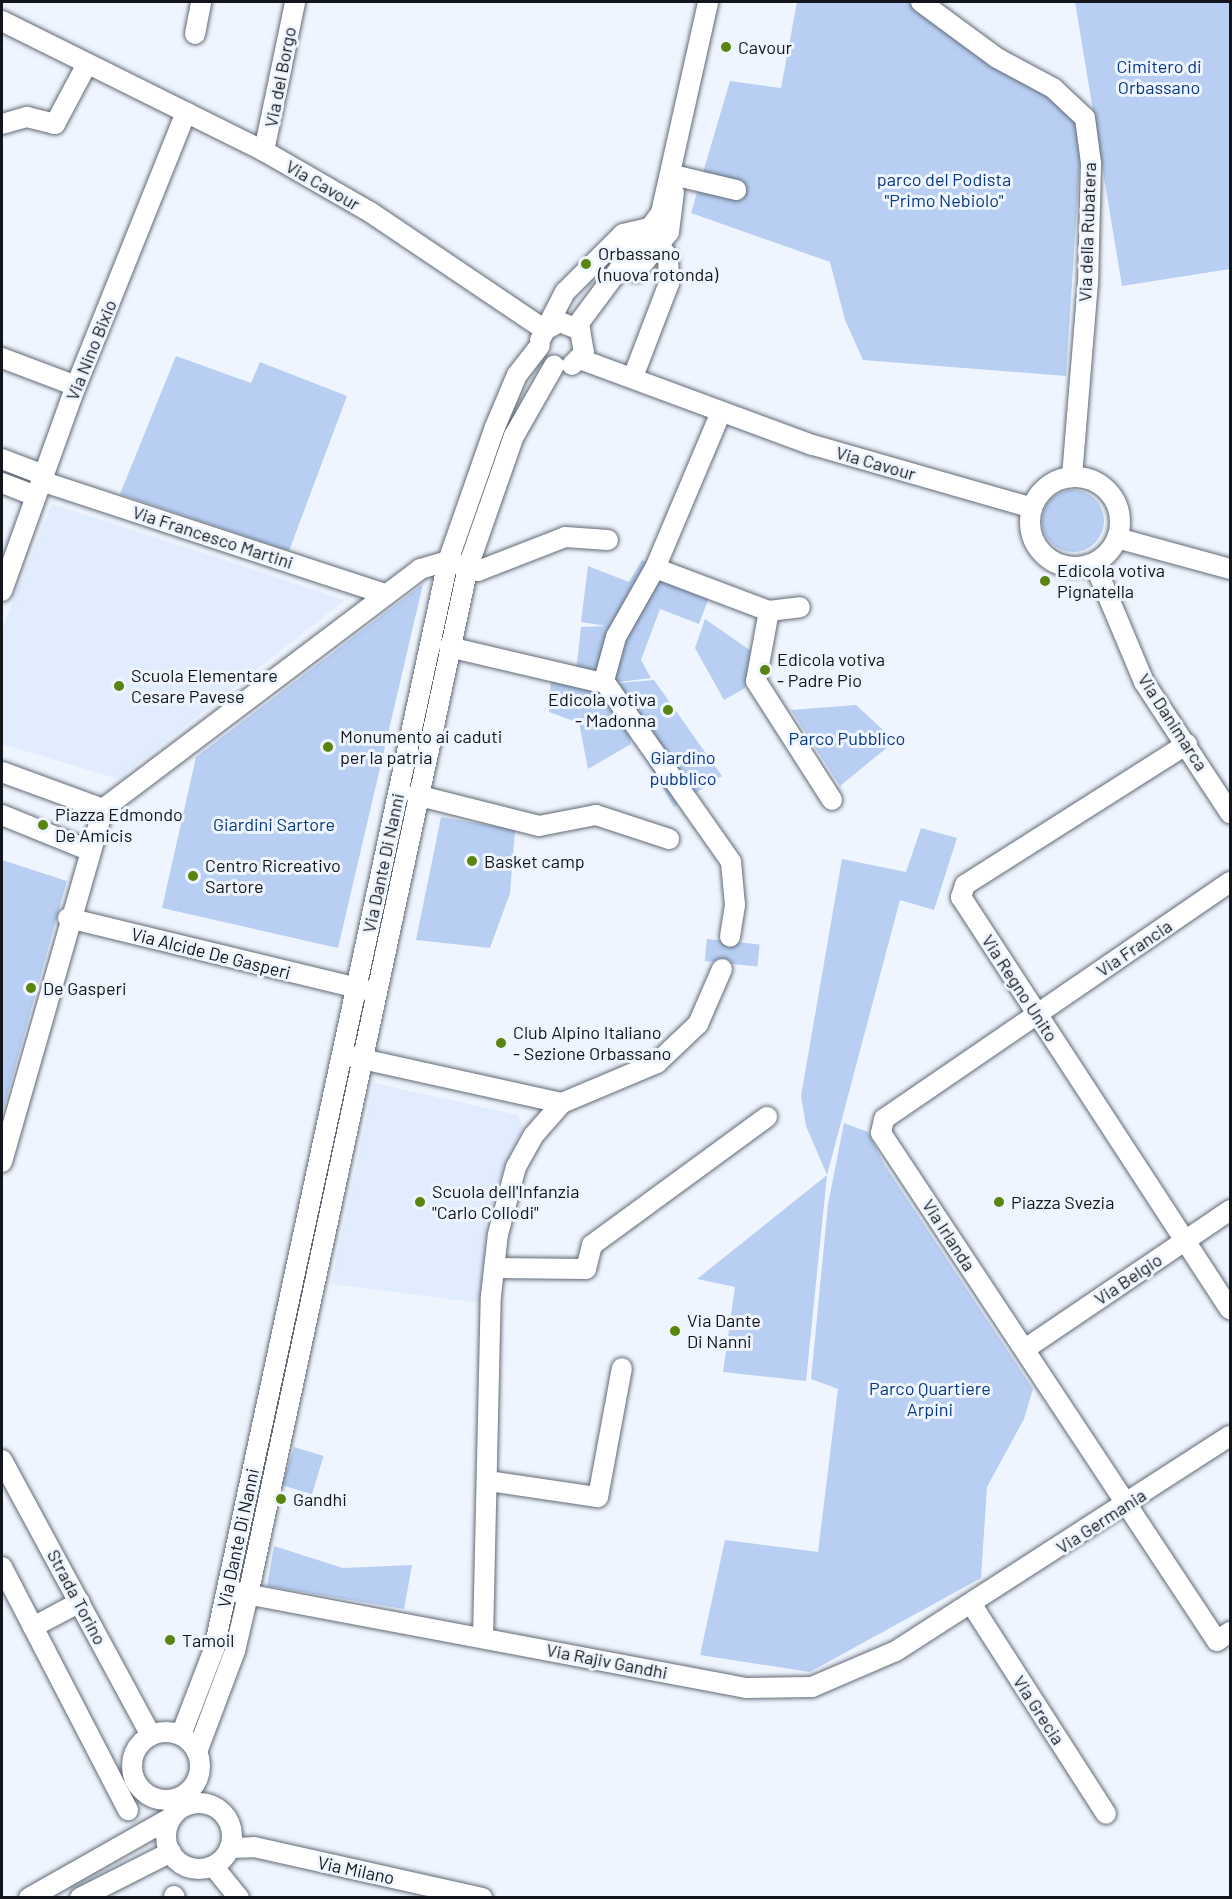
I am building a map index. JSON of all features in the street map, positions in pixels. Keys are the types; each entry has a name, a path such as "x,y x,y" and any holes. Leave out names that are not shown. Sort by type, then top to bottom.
{"street":[{"path":"195,34 201,2"},
{"name":"Via del Borgo","path":"264,152 295,2"},
{"path":"580,342 560,322 542,338 554,366 569,367 580,342 656,236 673,220 672,177 708,2"},
{"name":"Via della Rubatera","path":"921,2 997,58 1053,88 1085,118 1091,163 1088,282 1072,477"},
{"name":"Via Cavour","path":"2,21 86,66 186,112 264,152 370,212 542,338"},
{"path":"2,124 27,117 55,124 86,66"},
{"name":"Via Nino Bixio","path":"2,591 77,384 186,112"},
{"path":"672,177 736,190"},
{"name":"Via Dante Di Nanni","path":"197,1752 235,1652 248,1595 448,561 495,426 517,375 542,338 565,292 623,234 656,236"},
{"path":"633,378 669,283 668,257 656,236"},
{"name":"Via Cavour","path":"580,342 633,378 722,412 813,445 1032,508"},
{"path":"2,358 77,384"},
{"name":"Via Dante Di Nanni","path":"364,990 416,795 468,567 514,436 554,366"},
{"path":"722,412 655,568 616,638 604,681 731,862 735,905 730,938"},
{"path":"2,459 40,484"},
{"path":"1072,477 1101,484 1112,495 1120,523 1117,538 1094,563 1065,566 1051,560 1033,537 1032,508 1047,486 1072,477"},
{"path":"2,486 40,484"},
{"name":"Via Francesco Martini","path":"40,484 385,594"},
{"path":"2,1162 68,918 103,809 420,569 448,561 486,569 565,537 608,540"},
{"path":"1117,538 1230,569"},
{"name":"Via Danimarca","path":"1094,563 1144,682 1187,744 1230,813"},
{"path":"655,568 770,611 800,607"},
{"path":"770,611 756,681 832,800"},
{"path":"449,647 598,682"},
{"name":"Via Regno Unito","path":"1187,744 966,885 961,897 1230,1309"},
{"path":"2,772 103,809"},
{"path":"416,795 539,826 596,815 669,839"},
{"path":"2,815 88,850"},
{"name":"Via Francia","path":"1037,1014 1230,882"},
{"name":"Via Alcide De Gasperi","path":"68,918 364,990"},
{"path":"483,1638 495,1268 516,1167 533,1136 562,1103 657,1063 698,1024 722,969"},
{"name":"Via Irlanda","path":"1037,1014 884,1119 881,1133 1128,1503 1217,1641 1230,1632"},
{"path":"352,1057 562,1103"},
{"name":"Via Dante Di Nanni","path":"181,1735 214,1649 352,1057"},
{"path":"495,1268 586,1269 592,1245 767,1117"},
{"name":"Via Belgio","path":"1025,1349 1230,1210"},
{"path":"489,1481 598,1497 622,1368"},
{"name":"Via Germania","path":"972,1605 1230,1436"},
{"name":"Strada Torino","path":"2,1460 151,1735"},
{"path":"2,1567 128,1810"},
{"name":"Via Rajiv Gandhi","path":"226,1590 775,1691 812,1687 896,1651 972,1605"},
{"path":"33,1627 80,1602"},
{"name":"Via Grecia","path":"972,1605 1106,1814"},
{"path":"168,1809 144,1793 132,1770 138,1747 151,1735 181,1735 197,1752 200,1772 196,1795"},
{"path":"29,1898 168,1809 196,1795"},
{"path":"168,1809 167,1832 171,1852 188,1867 213,1866 230,1848 228,1819 196,1795"},
{"name":"Via Milano","path":"230,1848 254,1847 482,1898"},
{"path":"80,1898 171,1852"},
{"path":"213,1866 239,1898"}],"shaded area":[{"name":"Scuola Elementare Cesare Pavese","path":"52,504 345,600 118,779 2,744 2,628"},
{"name":"Scuola dell'Infanzia \"Carlo Collodi\"","path":"374,1083 518,1115 523,1127 498,1180 486,1225 480,1303 331,1284"}],"green space":[{"name":"parco del Podista \"Primo Nebiolo\"","path":"797,2 907,2 993,65 1051,98 1075,122 1080,158 1066,376 863,360 845,320 830,262 691,213 730,81 781,88"},
{"name":"Cimitero di Orbassano","path":"1075,2 1230,2 1230,269 1122,286"},
{"path":"176,356 251,383 260,362 347,396 289,551 120,494"},
{"path":"1073,490 1090,495 1095,499 1099,504 1104,521 1099,538 1095,543 1090,547 1073,552 1056,547 1051,543 1047,538 1042,521 1047,504 1051,499 1056,495"},
{"name":"Giardino pubblico","path":"642,560 711,592 699,624 660,609 641,660 651,678 595,685 654,680 722,776 674,807 628,729 631,744 588,769 579,723 549,712 551,679 576,672 581,627 606,626 581,622 588,566 629,582"},
{"name":"Giardini Sartore","path":"423,584 338,948 162,908 196,757"},
{"path":"705,619 754,653 745,688 724,700 695,648"},
{"name":"Parco Pubblico","path":"856,705 895,741 840,786 791,710"},
{"name":"Basket camp","path":"441,817 515,830 510,893 490,948 416,940"},
{"path":"921,828 957,838 934,910 900,900 827,1175 806,1126 801,1096 842,859 906,872"},
{"path":"2,860 67,881 2,1114"},
{"path":"707,939 760,945 757,966 705,961"},
{"name":"Parco Quartiere Arpini","path":"844,1123 868,1132 884,1164 1033,1389 1024,1419 987,1487 981,1578 810,1672 700,1655 725,1540 818,1552 838,1389 811,1379 828,1204"},
{"path":"827,1175 806,1381 723,1372 735,1287 697,1279"},
{"path":"294,1447 324,1456 312,1494 282,1485"},
{"path":"274,1546 343,1568 412,1565 404,1609 267,1586"}],"place":[{"name":"Cavour","path":"726,47"},
{"name":"Orbassano (nuova rotonda)","path":"586,264"},
{"name":"Edicola votiva Pignatella","path":"1045,581"},
{"name":"Edicola votiva - Padre Pio","path":"765,670"},
{"name":"Scuola Elementare Cesare Pavese","path":"119,686"},
{"name":"Edicola votiva - Madonna","path":"668,710"},
{"name":"Monumento ai caduti per la patria","path":"328,747"},
{"name":"Piazza Edmondo De Amicis","path":"43,825"},
{"name":"Basket camp","path":"472,861"},
{"name":"Centro Ricreativo Sartore","path":"193,876"},
{"name":"De Gasperi","path":"31,988"},
{"name":"Club Alpino Italiano - Sezione Orbassano","path":"501,1043"},
{"name":"Scuola dell'Infanzia \"Carlo Collodi\"","path":"420,1202"},
{"name":"Piazza Svezia","path":"999,1202"},
{"name":"Via Dante Di Nanni","path":"675,1331"},
{"name":"Gandhi","path":"281,1499"},
{"name":"Tamoil","path":"170,1640"}]}
